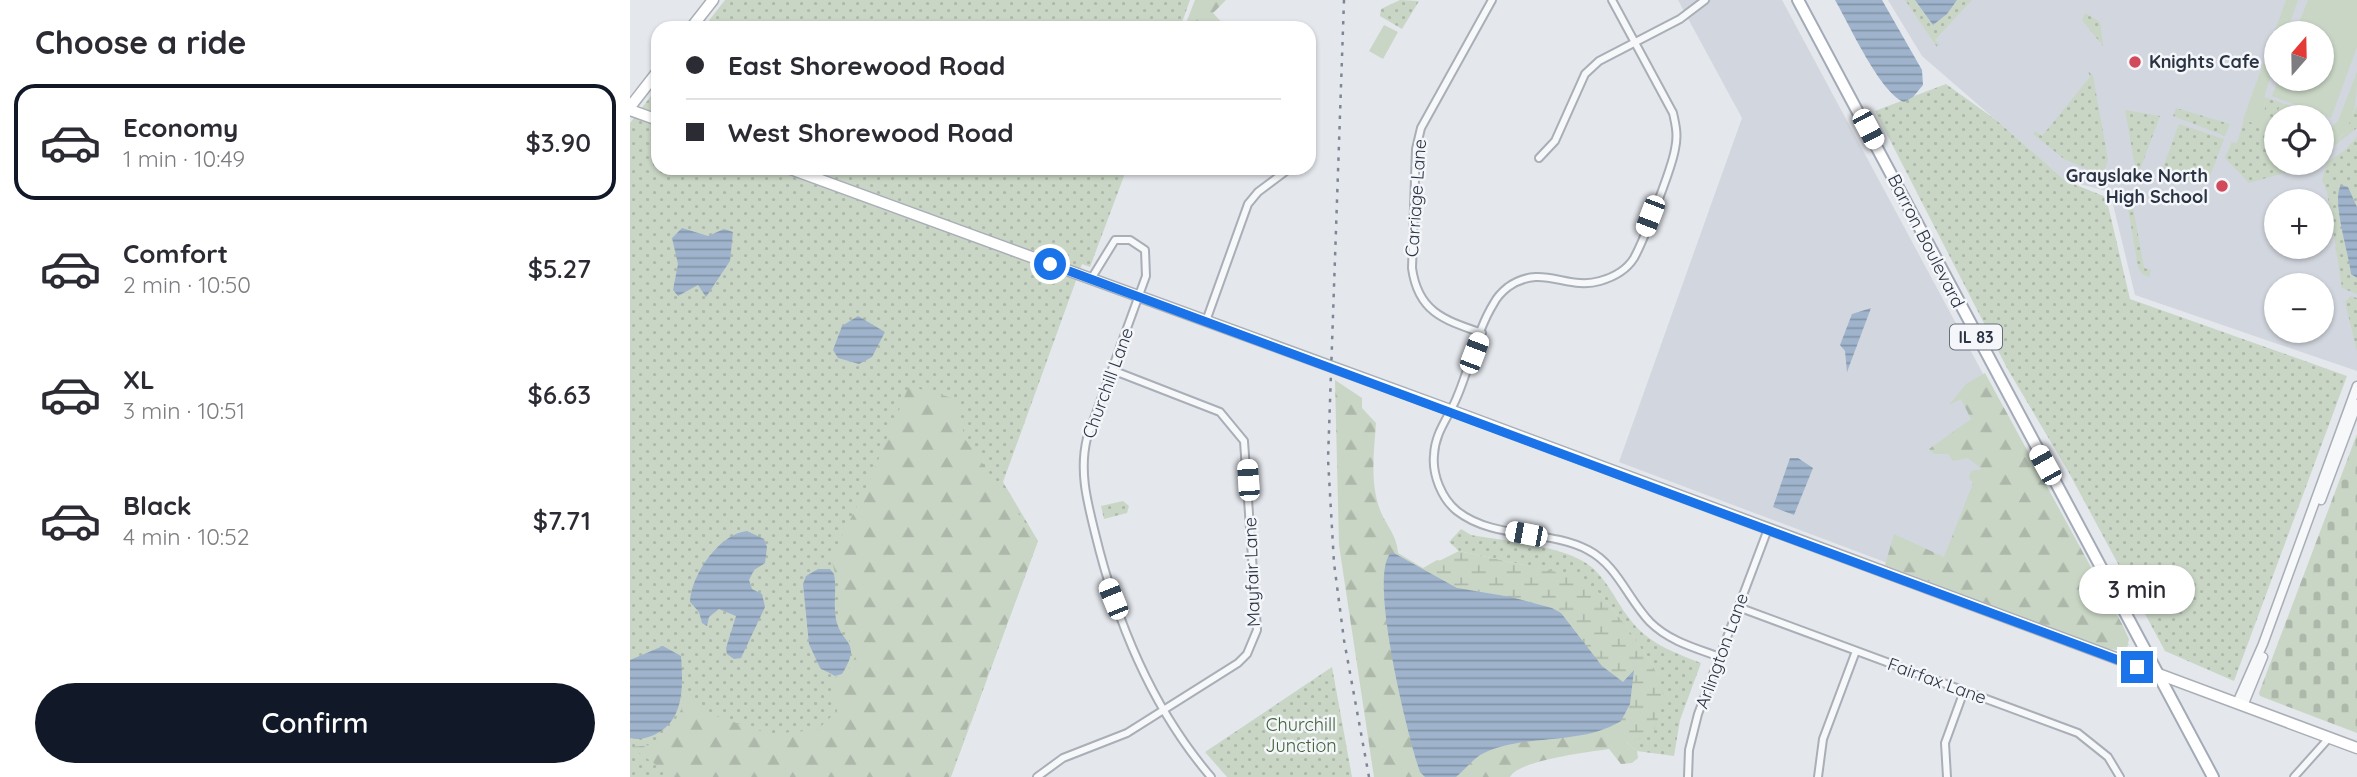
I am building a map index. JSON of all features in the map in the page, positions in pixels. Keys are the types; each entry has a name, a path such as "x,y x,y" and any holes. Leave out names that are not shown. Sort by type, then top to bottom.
{"main road":[{"path":"696,21 713,0"},
{"name":"Barron Boulevard","path":"1798,0 2213,777"},
{"path":"651,80 630,109 651,117"},
{"path":"807,175 1450,410 2357,748"}],"street":[{"name":"Carriage Lane","path":"1482,333 1451,323 1423,302 1414,285 1412,268 1416,149 1421,128 1492,0"},
{"path":"1612,0 1673,113 1677,131 1675,152 1633,258 1620,273 1598,282 1581,284 1559,277 1523,279 1506,288 1494,302 1436,442 1434,463 1438,483 1455,510 1480,525 1571,543 1595,554 1609,567 1641,612 1662,632 1720,657"},
{"path":"1539,158 1555,141 1585,74 1599,61 1680,19 1705,0"},
{"path":"1206,321 1248,204 1258,192 1281,175"},
{"name":"Churchill Lane","path":"1094,280 1115,240 1130,240 1145,250 1146,276 1087,438 1083,465 1085,489 1107,584 1143,672 1194,757 1211,777"},
{"name":"Mayfair Lane","path":"1037,777 1063,758 1127,733 1238,663 1254,640 1258,621 1246,453 1236,428 1220,412 1112,370"},
{"path":"2240,705 2357,386"},
{"path":"2240,705 2357,404"},
{"name":"Arlington Lane","path":"1689,777 1693,729 1768,529"},
{"name":"Fairfax Lane","path":"1738,607 2078,733 2108,757 2120,777"},
{"path":"1818,777 1823,738 1856,651"},
{"path":"1947,777 1945,743 1964,691"},
{"path":"2294,777 2329,738"}],"shaded area":[{"path":"1678,0 1782,0 2129,645 2121,651 1619,462 1742,118"},
{"name":"Grayslake North High School","path":"1888,0 2357,0 2357,371 2275,343 2334,343 2334,273 2264,273 2264,339 2135,295 2110,192 2065,180 1922,56"}],"green space":[{"path":"725,0 1190,0 1182,21 708,21"},
{"path":"1195,0 1226,0 1213,13 1220,21 1187,21"},
{"path":"1400,0 1419,1 1402,29 1380,16 1381,9"},
{"path":"1905,0 1972,0 1935,40 1939,44 1937,47"},
{"path":"2286,0 2298,0 2290,21 2278,21"},
{"path":"2308,0 2357,0 2357,47 2334,110 2334,105 2296,105 2272,96 2274,91 2334,91 2334,21 2300,21"},
{"path":"2085,13 2100,22 2103,46 2082,20"},
{"path":"1384,25 1398,32 1383,59 1369,51"},
{"path":"2264,61 2264,133 2256,120 2254,123 2243,120"},
{"path":"2088,71 2093,76 2108,160 2105,169 2096,173 2064,159 2033,134 2035,131 2042,136 2090,77"},
{"path":"2357,72 2352,117 2334,142 2334,125 2338,121"},
{"path":"1946,84 1996,120 2066,181 2106,197 2130,299 2347,376 2234,681 2165,651 2068,471 2007,368 1875,111"},
{"path":"651,96 651,175 1124,175 1090,267 1082,264 1003,482 1038,541 951,777 630,777 630,123"},
{"path":"2264,97 2288,105 2265,105"},
{"path":"2357,105 2357,128 2334,146 2334,141 2342,136"},
{"path":"2176,108 2230,124 2225,136 2173,116"},
{"path":"2125,110 2160,116 2138,175 2136,172"},
{"path":"2256,118 2264,128 2264,175 2276,175 2249,183 2225,158 2232,142 2237,143 2244,120 2253,123"},
{"path":"2179,124 2224,139 2207,184 2159,178"},
{"path":"2357,137 2357,294 2342,288 2334,237 2334,189 2326,189 2322,180 2323,175 2334,175 2334,157"},
{"path":"2132,195 2138,198 2132,201 2144,268 2151,270 2149,277 2142,274 2138,267 2127,202"},
{"path":"2351,296 2357,298 2357,351 2345,302"},
{"path":"1985,373 2122,624 2129,639 2126,651 2109,649 1885,565 1894,534 1944,557 1973,483 1969,477 1971,471 1982,469 1968,458 1953,461 1948,454 1934,454 1929,449 1971,419 1961,399 1949,405 1966,384"},
{"path":"1335,380 1362,398 1362,408 1376,423 1374,486 1381,513 1395,540 1398,553 1423,568 1437,560 1599,593 1629,630 1658,675 1665,699 1652,735 1626,742 1637,751 1638,758 1632,763 1621,764 1609,749 1540,761 1516,771 1510,777 1374,777 1339,545"},
{"path":"909,386 956,399 965,439 1038,541 949,777 673,777 631,747 661,744 681,710 682,683 704,712 769,734 817,730 837,711 829,680 848,671 856,655 838,614 841,595 831,558 869,482"},
{"path":"2357,434 2357,733 2260,696 2259,693"},
{"path":"1123,501 1129,506 1127,513 1104,519 1101,506"},
{"path":"1461,529 1471,535 1561,552 1586,563 1599,574 1629,618 1644,634 1661,646 1701,663 1680,720 1674,756 1637,751 1626,742 1658,675 1629,630 1599,593 1528,566 1459,551 1449,542"},
{"path":"1459,551 1580,577 1599,593 1629,630 1658,675 1665,699 1652,735 1626,742 1612,727 1621,721 1623,683 1602,666 1565,622 1489,593 1457,588 1423,569"},
{"name":"Churchill Junction","path":"1332,667 1352,777 1227,777 1205,752"}],"water":[{"path":"1835,0 1882,0 1922,70 1923,85 1913,97 1904,102 1885,86"},
{"path":"1915,0 1957,0 1947,14 1933,25"},
{"path":"2341,185 2348,187 2357,207 2357,278 2351,274 2342,228 2338,202"},
{"path":"682,228 708,236 724,229 733,232 730,261 706,297 698,285 678,296 673,290 678,264 672,238"},
{"path":"1871,308 1847,372 1845,351 1840,345 1852,314"},
{"path":"858,316 885,332 872,357 859,364 838,358 833,350 842,326"},
{"path":"1790,458 1798,458 1813,468 1794,515 1773,507"},
{"path":"747,531 764,539 767,547 765,563 754,570 749,580 752,589 762,594 765,607 741,658 734,659 727,654 726,648 736,616 719,609 709,617 707,626 702,623 699,612 690,602 695,580 708,558 726,540"},
{"path":"1392,552 1457,588 1511,597 1561,613 1602,666 1623,682 1634,670 1630,704 1621,721 1589,734 1500,747 1480,755 1456,777 1425,777 1420,772 1407,727 1392,657 1384,590 1385,566"},
{"path":"818,569 830,569 834,574 836,619 851,649 842,674 835,676 820,668 809,644 803,584 806,576"},
{"path":"663,646 681,656 682,689 677,710 665,728 656,734 630,738 630,660"}],"railway":[{"path":"1344,0 1328,459 1334,563 1344,640 1369,777"}],"place":[{"name":"Knights Cafe","path":"2135,62"},
{"name":"Grayslake North High School","path":"2222,186"}],"route":[{"path":"1050,264 2137,667"}]}
